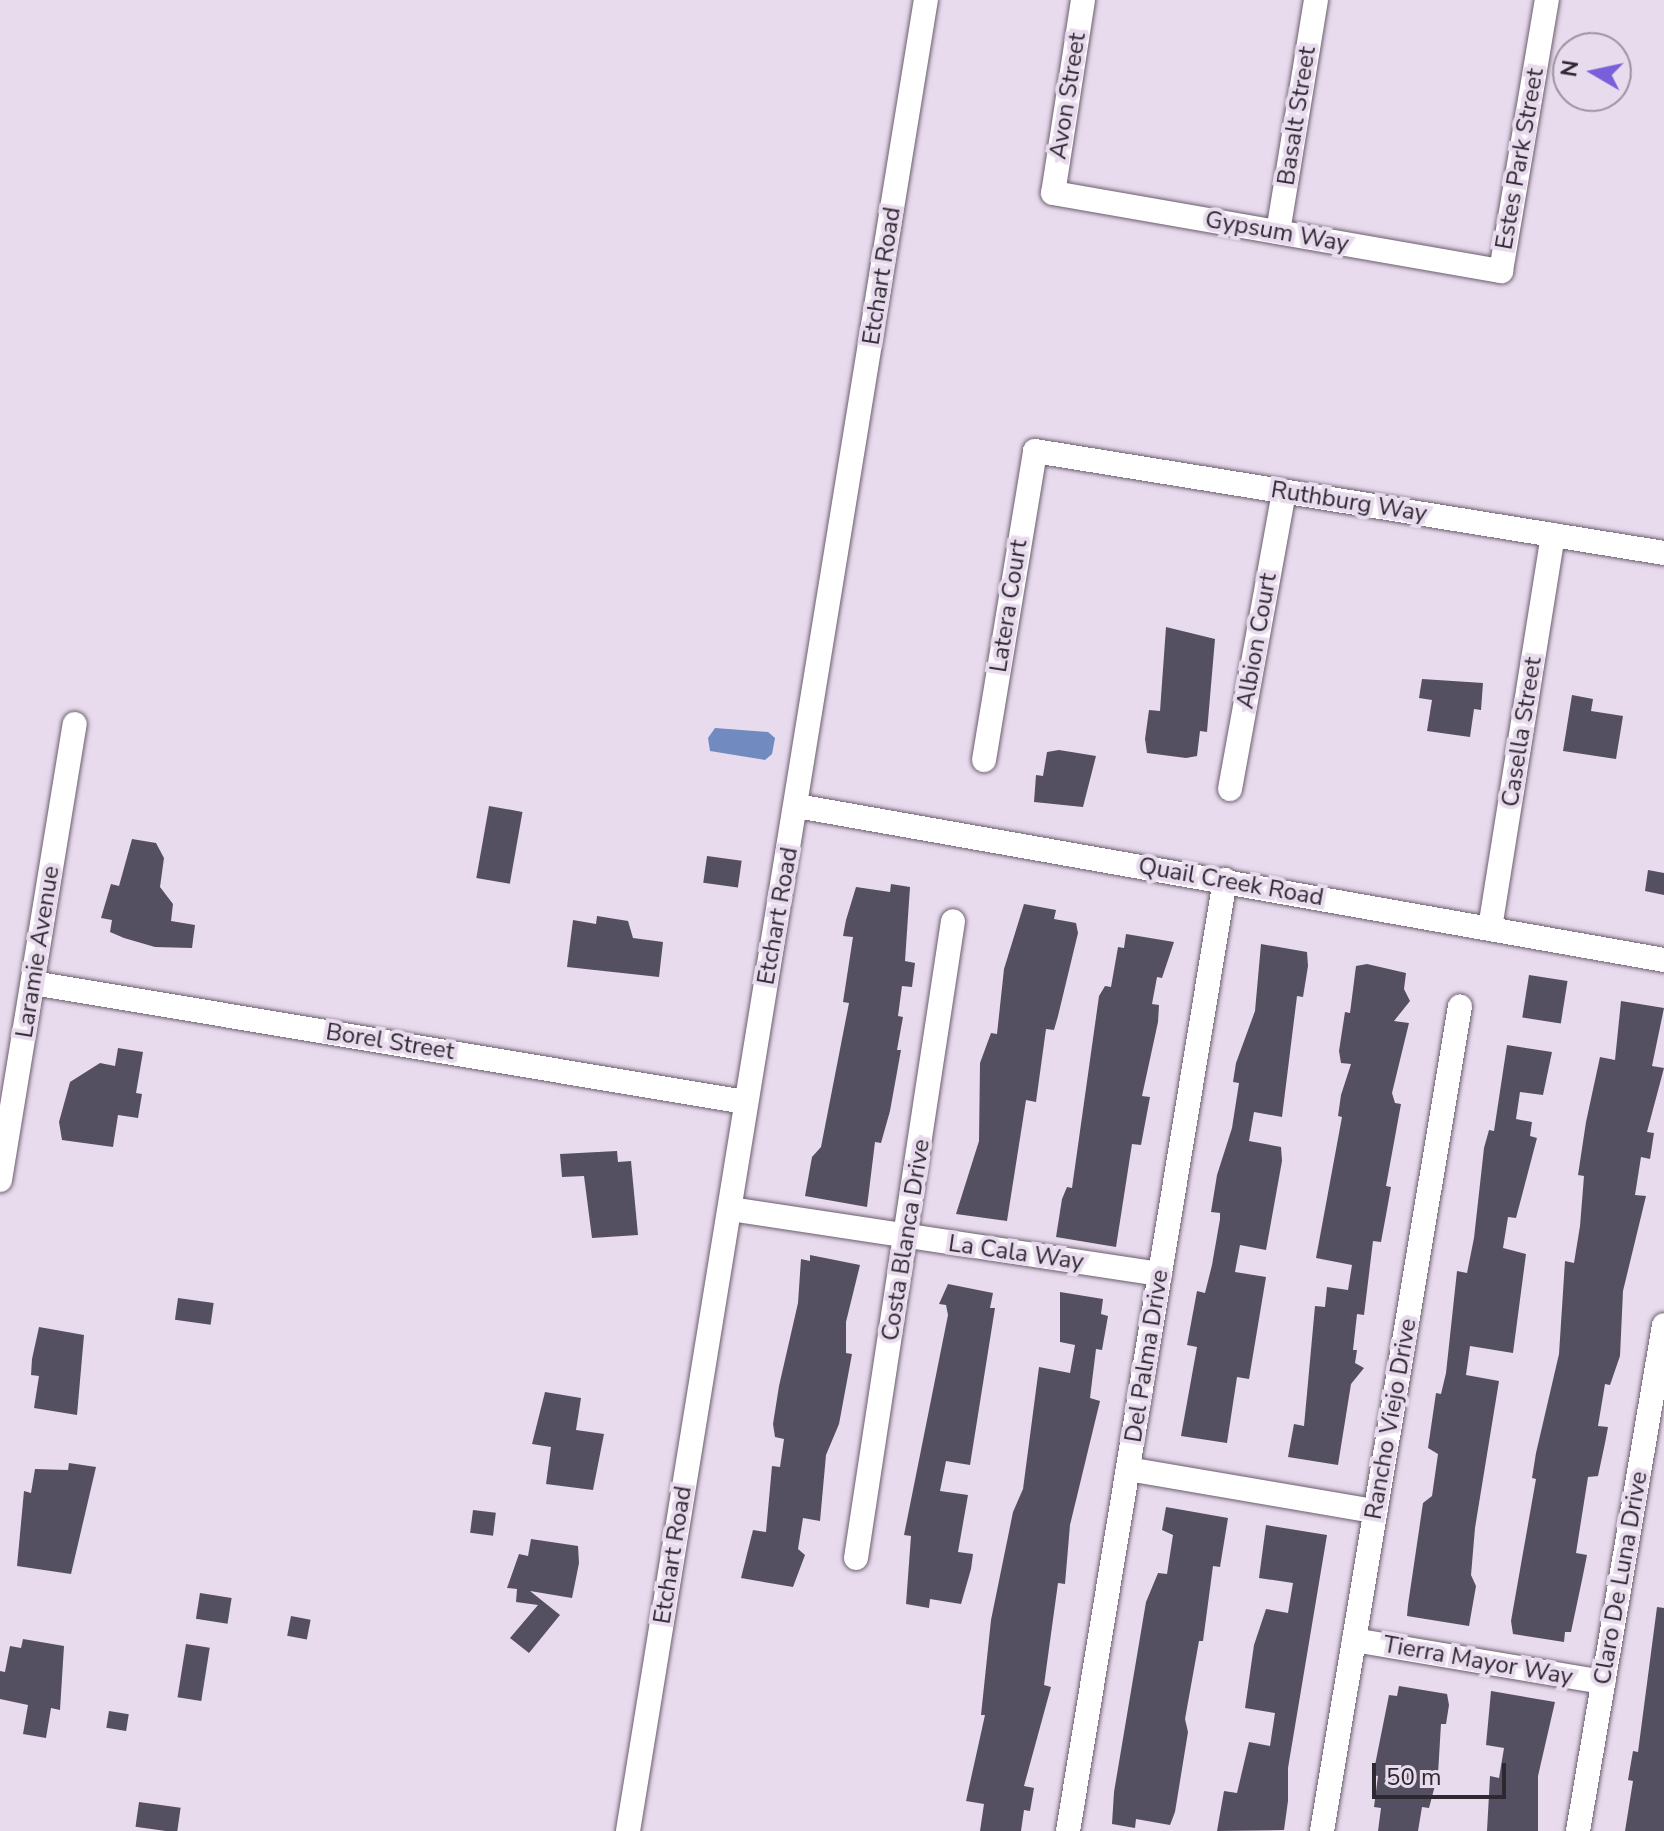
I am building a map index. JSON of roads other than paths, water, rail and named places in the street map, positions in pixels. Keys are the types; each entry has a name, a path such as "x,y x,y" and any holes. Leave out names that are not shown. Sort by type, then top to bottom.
{"street":[{"name":"Etchart Road","path":"628,1831 926,0"},
{"name":"Avon Street","path":"1053,193 1083,0"},
{"name":"Basalt Street","path":"1278,232 1316,0"},
{"name":"Estes Park Street","path":"1501,271 1547,0"},
{"name":"Gypsum Way","path":"1053,193 1501,271"},
{"name":"Ruthburg Way","path":"1035,451 1664,553"},
{"name":"Latera Court","path":"984,760 1035,451"},
{"name":"Albion Court","path":"1230,789 1284,492"},
{"name":"Casella Street","path":"1490,928 1553,535"},
{"name":"Laramie Avenue","path":"0,1180 75,724"},
{"name":"Quail Creek Road","path":"797,806 1664,960"},
{"name":"Del Palma Drive","path":"1068,1831 1225,880"},
{"name":"Costa Blanca Drive","path":"856,1558 953,921"},
{"name":"Borel Street","path":"33,983 745,1102"},
{"name":"Rancho Viejo Drive","path":"1322,1831 1460,1006"},
{"name":"La Cala Way","path":"730,1209 1160,1274"},
{"name":"Claro De Luna Drive","path":"1578,1831 1664,1325"},
{"path":"1128,1469 1375,1511"},
{"name":"Tierra Mayor Way","path":"1354,1640 1603,1682"}],"water":[{"path":"715,728 768,732 775,738 772,754 765,760 710,751 708,738"}]}
